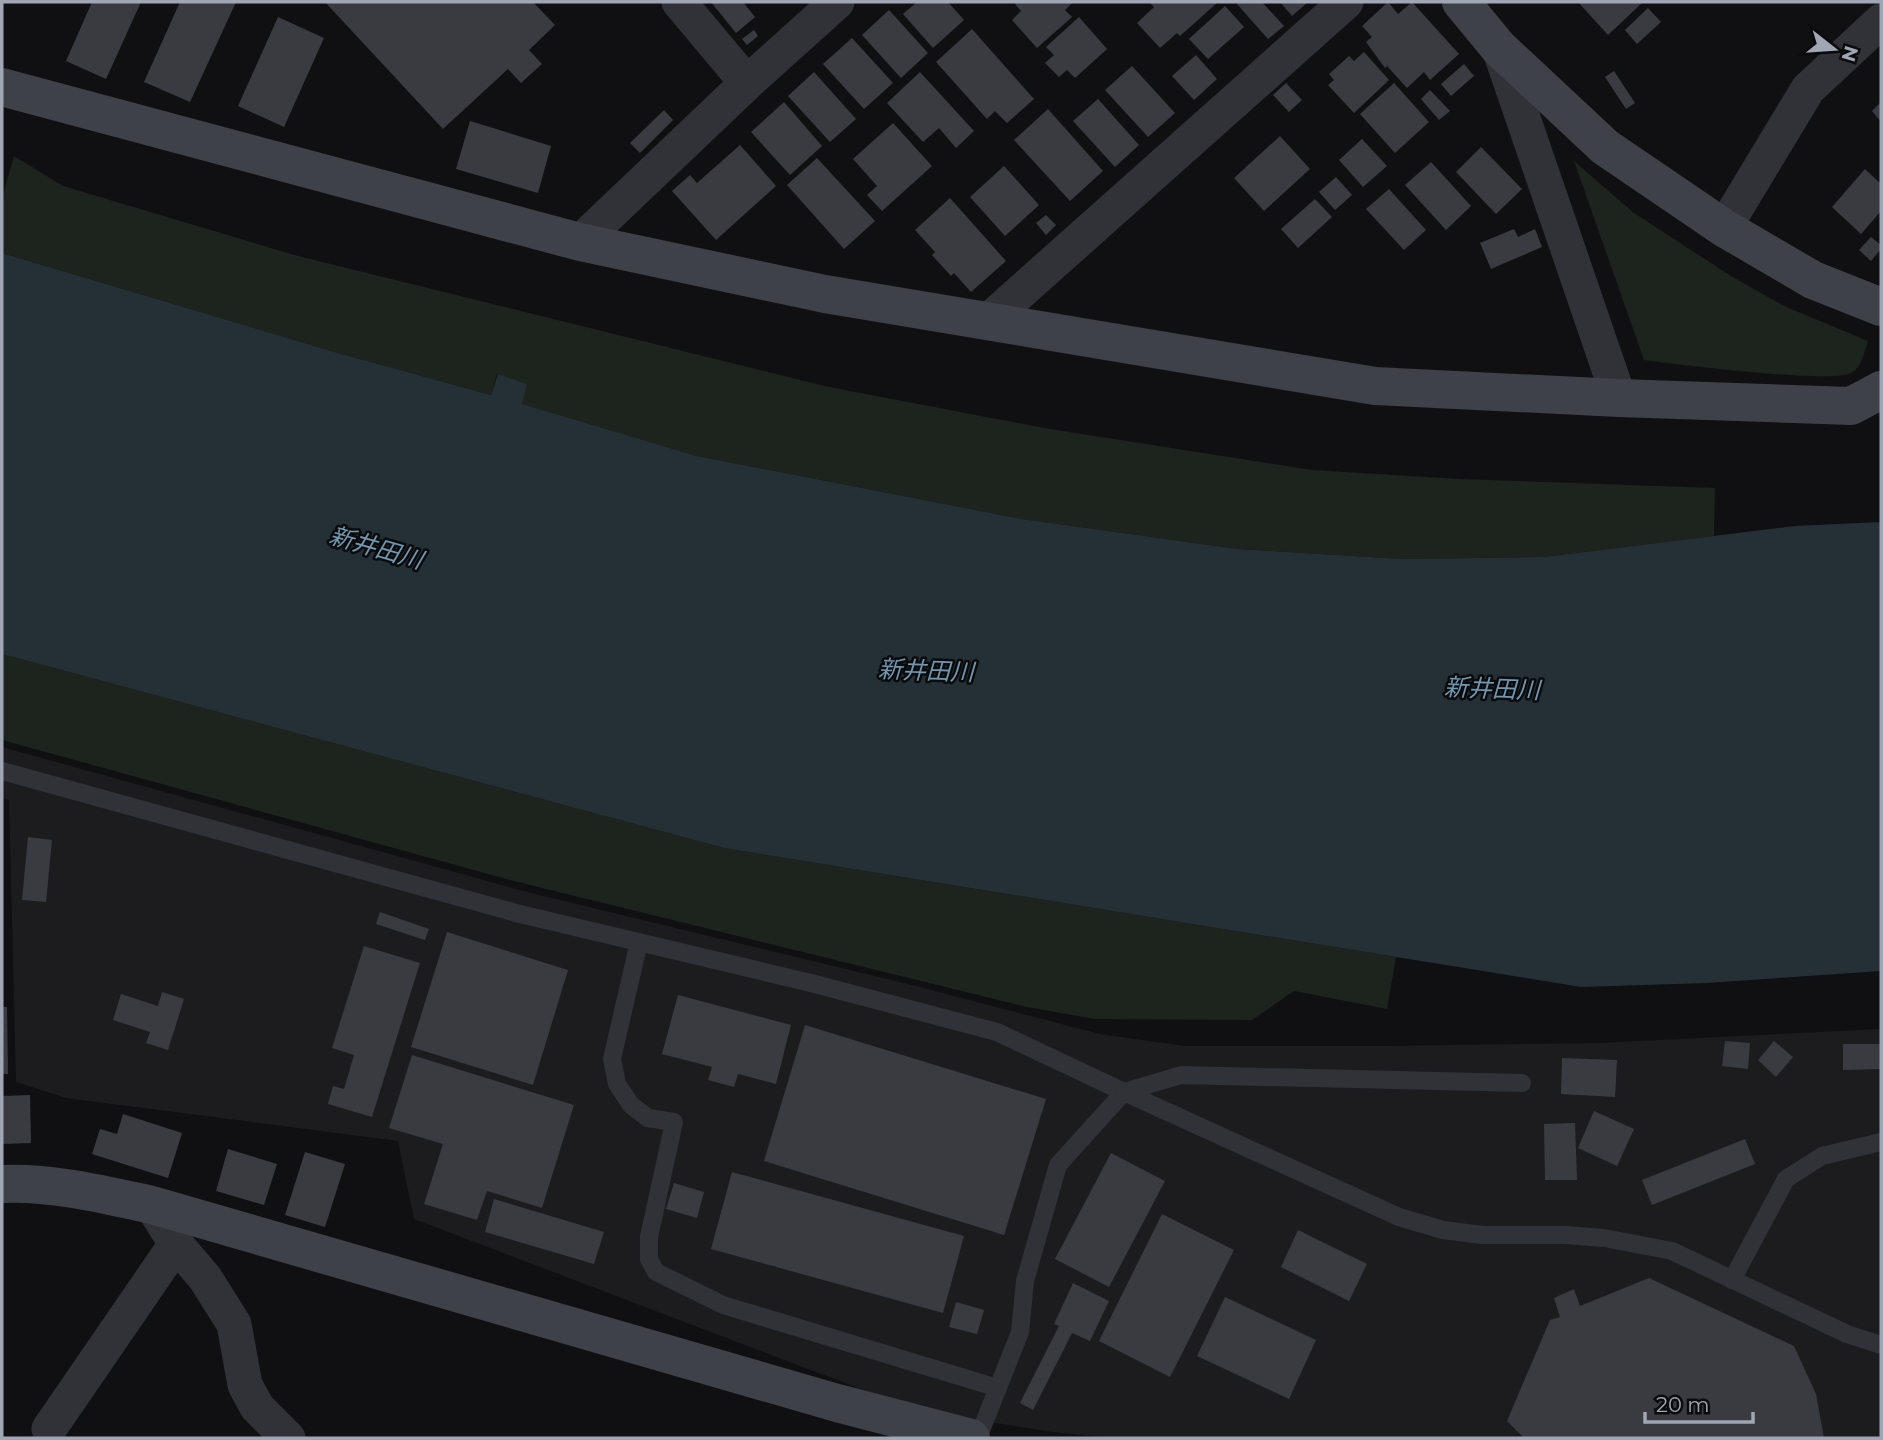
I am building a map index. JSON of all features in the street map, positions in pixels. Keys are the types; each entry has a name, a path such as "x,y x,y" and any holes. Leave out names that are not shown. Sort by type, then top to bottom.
{"street":[{"path":"679,2 747,83"},
{"path":"580,242 747,83 837,2"},
{"path":"989,320 1346,2"},
{"path":"1461,2 1499,48 1605,146 1724,228 1813,280 1881,307"},
{"path":"1724,228 1808,89 1881,21"},
{"path":"1499,48 1619,398"},
{"path":"2,87 580,242 825,295 989,320 1375,386 1851,407 1881,390"},
{"path":"2,1184 32,1183 79,1189 152,1205 837,1403 971,1438"},
{"path":"152,1205 176,1244 205,1278 234,1324 245,1385 257,1407 288,1438"},
{"path":"49,1429 176,1244"}],"lane":[{"path":"2,771 520,914 811,983 997,1032 1399,1217 1443,1230 1482,1235 1604,1238 1672,1251 1847,1334 1881,1345"},
{"path":"639,942 612,1059 617,1084 631,1105 648,1118 674,1122 649,1237 649,1259 656,1272 723,1305 998,1388"},
{"path":"978,1438 1020,1332 1025,1281 1058,1165 1124,1091 1181,1075 1522,1083"},
{"path":"1732,1280 1786,1179 1822,1156 1881,1142"}],"shaded area":[{"path":"14,156 63,186 298,256 829,387 1050,429 1312,470 1459,479 1715,488 1714,536 1544,557 1403,559 1238,549 1022,519 697,456 521,404 497,374 491,395 338,353 2,253 2,198"},
{"path":"1574,161 1634,213 1731,276 1784,306 1868,341 1858,367 1851,373 1838,376 1815,376 1644,360"},
{"path":"2,654 724,848 1396,957 1387,1009 1294,991 1252,1020 1095,1019 1027,1007 514,881 2,740"},
{"path":"2,747 527,892 904,983 1100,1034 1185,1046 1384,1046 1599,1043 1881,1029 1881,1438 1112,1438 1052,1432 916,1410 414,1219 398,1141 66,1098 16,1082 9,800 2,798"}],"water":[{"name":"新井田川","path":"2,253 338,353 491,395 498,374 527,384 522,404 697,456 1022,519 1238,549 1403,559 1544,557 1795,526 1881,522 1881,971 1707,983 1581,987 724,848 2,654"}],"building":[{"path":"92,2 141,2 106,79 66,61"},
{"path":"180,2 236,2 190,102 144,82"},
{"path":"325,2 533,2 555,25 529,50 542,64 521,83 508,69 443,129"},
{"path":"711,2 743,2 755,17 736,33"},
{"path":"917,2 948,2 964,20 933,48 903,14"},
{"path":"1073,2 1065,10 1072,17 1037,48 1012,20 1021,11 1015,4"},
{"path":"1149,2 1218,2 1180,36 1177,33 1160,48 1137,23 1154,7"},
{"path":"1262,2 1284,26 1268,39 1237,4"},
{"path":"1280,2 1308,2 1292,16"},
{"path":"1388,2 1398,14 1412,2 1459,54 1430,80 1424,72 1407,88 1387,66 1385,68 1366,42 1372,37 1362,26"},
{"path":"1578,2 1640,2 1642,3 1608,35"},
{"path":"1225,6 1244,27 1208,59 1189,39"},
{"path":"1648,8 1661,22 1637,44 1625,30"},
{"path":"889,10 928,53 901,78 862,35"},
{"path":"278,17 324,38 284,127 238,106"},
{"path":"1079,17 1107,49 1075,78 1067,70 1059,77 1045,63 1054,55 1046,47"},
{"path":"972,29 1034,99 1007,123 995,111 987,119 936,62"},
{"path":"754,30 758,36 747,45 742,39"},
{"path":"852,38 893,83 864,109 823,64"},
{"path":"1364,52 1389,80 1354,113 1328,85 1334,80 1329,74 1349,56 1354,61"},
{"path":"1196,55 1217,79 1194,100 1172,76"},
{"path":"1464,64 1474,76 1451,96 1441,84"},
{"path":"1132,66 1175,113 1148,137 1105,90"},
{"path":"1614,71 1635,103 1626,109 1605,77"},
{"path":"814,72 856,119 830,142 788,96"},
{"path":"920,72 974,131 956,148 939,128 923,142 887,103"},
{"path":"1286,83 1302,100 1289,112 1273,95"},
{"path":"1394,83 1429,122 1395,153 1360,114"},
{"path":"1430,90 1450,111 1439,120 1421,99"},
{"path":"1098,99 1139,145 1115,167 1073,121"},
{"path":"784,102 822,146 790,175 751,132"},
{"path":"1881,102 1881,122 1872,111"},
{"path":"1048,109 1103,171 1070,201 1014,140"},
{"path":"664,110 673,120 640,153 630,143"},
{"path":"470,121 551,146 538,193 456,169"},
{"path":"893,123 932,166 882,211 867,195 877,186 853,159"},
{"path":"1280,136 1310,169 1264,211 1234,178"},
{"path":"1362,139 1387,166 1363,187 1339,160"},
{"path":"740,145 776,186 716,240 672,191 690,175 697,183"},
{"path":"1481,147 1522,189 1496,214 1456,172"},
{"path":"817,158 875,221 844,249 787,185"},
{"path":"1431,162 1471,206 1446,230 1405,185"},
{"path":"1004,166 1039,205 1005,236 970,197"},
{"path":"1865,169 1881,184 1881,211 1861,234 1832,207"},
{"path":"1336,177 1352,195 1335,210 1319,192"},
{"path":"1389,189 1426,230 1404,250 1366,209"},
{"path":"950,198 1006,261 971,292 954,273 951,276 932,255 935,252 915,230"},
{"path":"1315,199 1332,217 1298,248 1281,229"},
{"path":"1046,215 1056,225 1046,235 1036,223"},
{"path":"1514,229 1518,237 1535,229 1542,247 1491,269 1480,243"},
{"path":"1871,237 1881,245 1881,249 1871,261 1859,250"},
{"path":"28,837 52,840 46,902 22,900"},
{"path":"380,912 429,929 425,940 376,924"},
{"path":"447,932 568,970 533,1085 411,1047"},
{"path":"364,946 420,963 372,1117 328,1104 333,1086 344,1089 354,1055 332,1048"},
{"path":"162,992 184,999 168,1050 146,1043 150,1032 113,1020 121,994 158,1006"},
{"path":"678,995 791,1025 776,1084 738,1074 734,1087 708,1080 712,1067 662,1054"},
{"path":"2,1007 7,1007 8,1074 2,1074"},
{"path":"805,1025 1046,1099 1004,1235 764,1161"},
{"path":"1725,1041 1750,1043 1748,1069 1722,1066"},
{"path":"1774,1041 1793,1057 1776,1077 1758,1060"},
{"path":"1843,1044 1881,1044 1881,1069 1843,1070"},
{"path":"412,1055 574,1105 542,1208 487,1191 477,1220 424,1204 443,1144 389,1128"},
{"path":"1562,1058 1617,1060 1615,1097 1561,1094"},
{"path":"30,1095 31,1143 2,1144 2,1096"},
{"path":"1594,1111 1634,1129 1617,1166 1578,1148"},
{"path":"123,1114 182,1133 168,1178 92,1154 100,1129 117,1134"},
{"path":"1575,1123 1577,1180 1545,1180 1544,1124"},
{"path":"1745,1139 1755,1164 1652,1205 1642,1180"},
{"path":"228,1149 277,1164 264,1205 216,1191"},
{"path":"305,1152 345,1164 325,1227 285,1215"},
{"path":"1111,1153 1165,1181 1109,1287 1055,1259"},
{"path":"732,1172 964,1236 943,1313 711,1249"},
{"path":"674,1183 704,1192 697,1218 666,1209"},
{"path":"494,1199 604,1232 594,1264 485,1232"},
{"path":"1162,1214 1234,1250 1170,1377 1099,1341"},
{"path":"1298,1230 1367,1264 1349,1301 1281,1267"},
{"path":"1649,1278 1794,1346 1816,1394 1824,1438 1524,1438 1507,1421 1550,1320 1560,1317 1554,1298 1574,1289 1580,1306"},
{"path":"1073,1283 1109,1301 1090,1341 1072,1333 1033,1410 1020,1403 1059,1326 1054,1324"},
{"path":"1225,1297 1316,1340 1289,1399 1197,1356"},
{"path":"956,1302 984,1310 977,1334 949,1327"}]}
